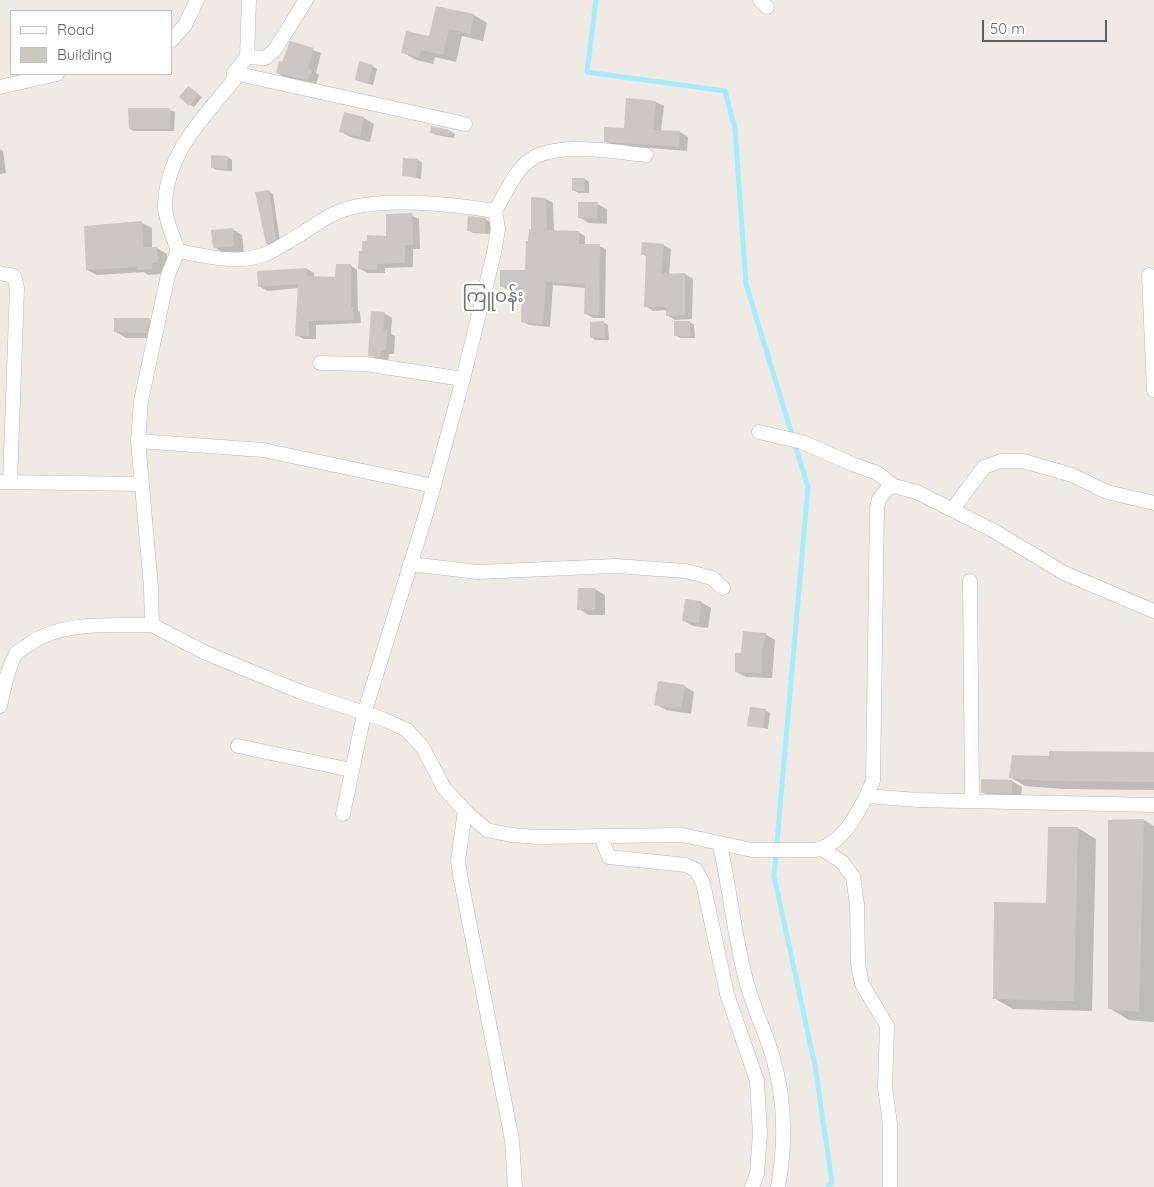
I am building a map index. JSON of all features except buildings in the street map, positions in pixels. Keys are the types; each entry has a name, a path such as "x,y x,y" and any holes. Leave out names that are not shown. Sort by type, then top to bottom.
{"street":[{"path":"172,40 186,25 196,0"},
{"path":"152,626 151,586 138,441 141,401 168,275 178,251 165,208 171,166 188,134 234,80 234,73 247,58 249,0"},
{"path":"247,58 265,58 274,51 306,0"},
{"path":"234,73 465,124"},
{"path":"0,88 53,75"},
{"path":"344,814 351,770 364,714 434,486 463,379 494,253 498,229 495,211 520,171 529,161 538,156 568,149 646,155"},
{"path":"178,251 231,260 248,259 267,253 340,211 368,204 398,203 473,207 495,211"},
{"path":"0,273 14,276 16,288 5,482 142,484"},
{"path":"1149,275 1154,390"},
{"path":"320,363 365,364 463,379"},
{"path":"759,432 802,442 877,473 894,486 917,492 994,531 1064,573 1154,611"},
{"path":"138,441 263,450 434,486"},
{"path":"952,510 984,467 1002,461 1031,464 1072,475 1107,492 1154,503"},
{"path":"0,706 10,667 17,652 34,640 54,630 78,627 152,626 206,653 301,692 383,720 406,730 423,748 444,788 465,811 487,830 511,835 601,837 682,835 703,838 720,845 752,850 822,849 832,844 842,833 866,796 873,781 876,715 878,508 882,493 894,486"},
{"path":"410,564 478,572 615,566 686,571 712,578 723,588"},
{"path":"970,581 972,801"},
{"path":"238,746 351,770"},
{"path":"866,796 883,799 1154,805"},
{"path":"465,811 458,861 460,880 512,1140 515,1187"},
{"path":"601,837 609,857 686,865 696,870 703,883 727,994 757,1081 760,1134 757,1174 752,1187"},
{"path":"720,845 746,981 771,1052 778,1079 784,1120 778,1187"},
{"path":"822,849 842,862 853,877 857,904 858,964 862,984 887,1026 885,1087 890,1124 890,1187"}],"waterway":[{"path":"596,0 587,72 725,91 735,129 746,284 808,487 774,876 815,1066 832,1182 828,1187"}],"district":[{"name":"ကြူဝန်း","path":"493,297"}]}
